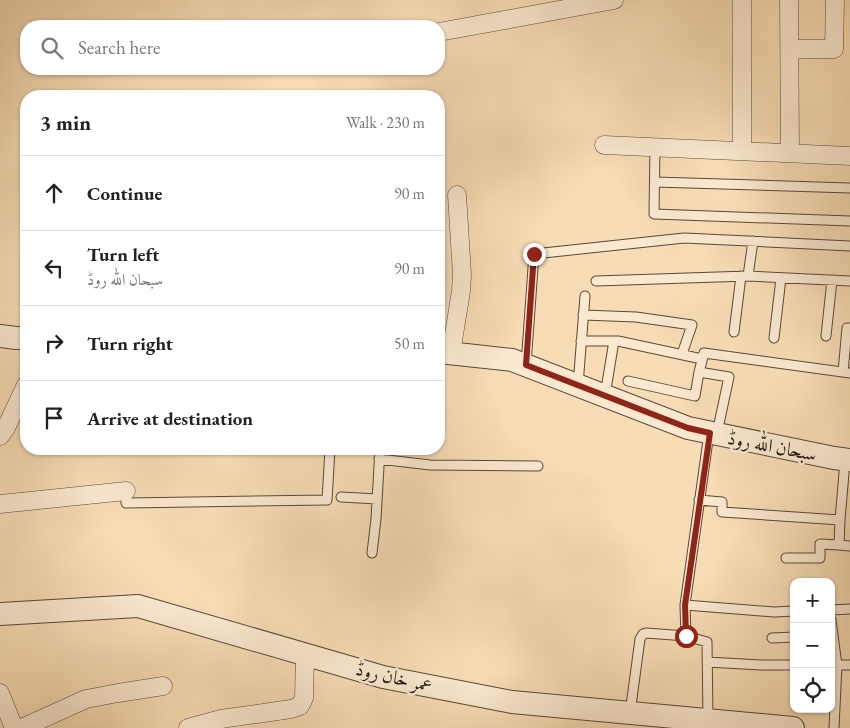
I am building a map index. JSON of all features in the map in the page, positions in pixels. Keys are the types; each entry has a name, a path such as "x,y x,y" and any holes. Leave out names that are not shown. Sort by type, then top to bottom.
{"street":[{"path":"445,31 614,0"},
{"path":"742,0 742,151"},
{"path":"790,0 790,153"},
{"path":"790,49 834,49 835,0"},
{"path":"604,145 850,156"},
{"path":"445,353 461,290 462,275 457,195"},
{"path":"0,336 20,338"},
{"name":"سبحان اللہ روڈ","path":"445,353 512,360 688,428 848,460"},
{"path":"0,436 6,428 20,398"},
{"path":"0,504 126,491"},
{"name":"عمر خان روڈ","path":"0,614 138,606 383,677 512,702 794,728"},
{"path":"188,728 221,719 291,710 300,706 304,698 304,654"},
{"path":"22,728 86,699 118,692 162,686"},
{"path":"0,693 14,728"}],"lane":[{"path":"655,147 654,214 850,221"},
{"path":"655,182 850,188"},
{"path":"526,365 534,254 684,238 850,246"},
{"path":"734,332 744,276 753,241"},
{"path":"596,281 744,276 850,281"},
{"path":"774,338 781,278"},
{"path":"826,336 832,280"},
{"path":"578,385 585,296"},
{"path":"583,315 636,317 692,325 682,354"},
{"path":"628,381 695,396 704,353 846,373 847,328 850,328"},
{"path":"581,341 614,341 702,359"},
{"path":"605,396 614,341"},
{"path":"686,636 685,605 699,500 713,433 729,377 699,372"},
{"path":"126,491 126,503 327,500 330,455"},
{"path":"372,553 379,455"},
{"path":"379,459 430,465 538,466"},
{"path":"839,545 840,520 848,460"},
{"path":"342,497 377,499"},
{"path":"699,500 722,502 722,512 840,520"},
{"path":"786,558 820,558 820,544 850,546"},
{"path":"685,605 774,612 790,611"},
{"path":"835,610 850,609"},
{"path":"630,713 641,636 646,633 686,636 706,642 708,720"},
{"path":"772,638 790,637"},
{"path":"707,662 790,665"},
{"path":"835,665 850,665"},
{"path":"834,668 834,728"}],"route":[{"path":"534,254 526,365 688,428 710,433 685,605 686,636"}]}
